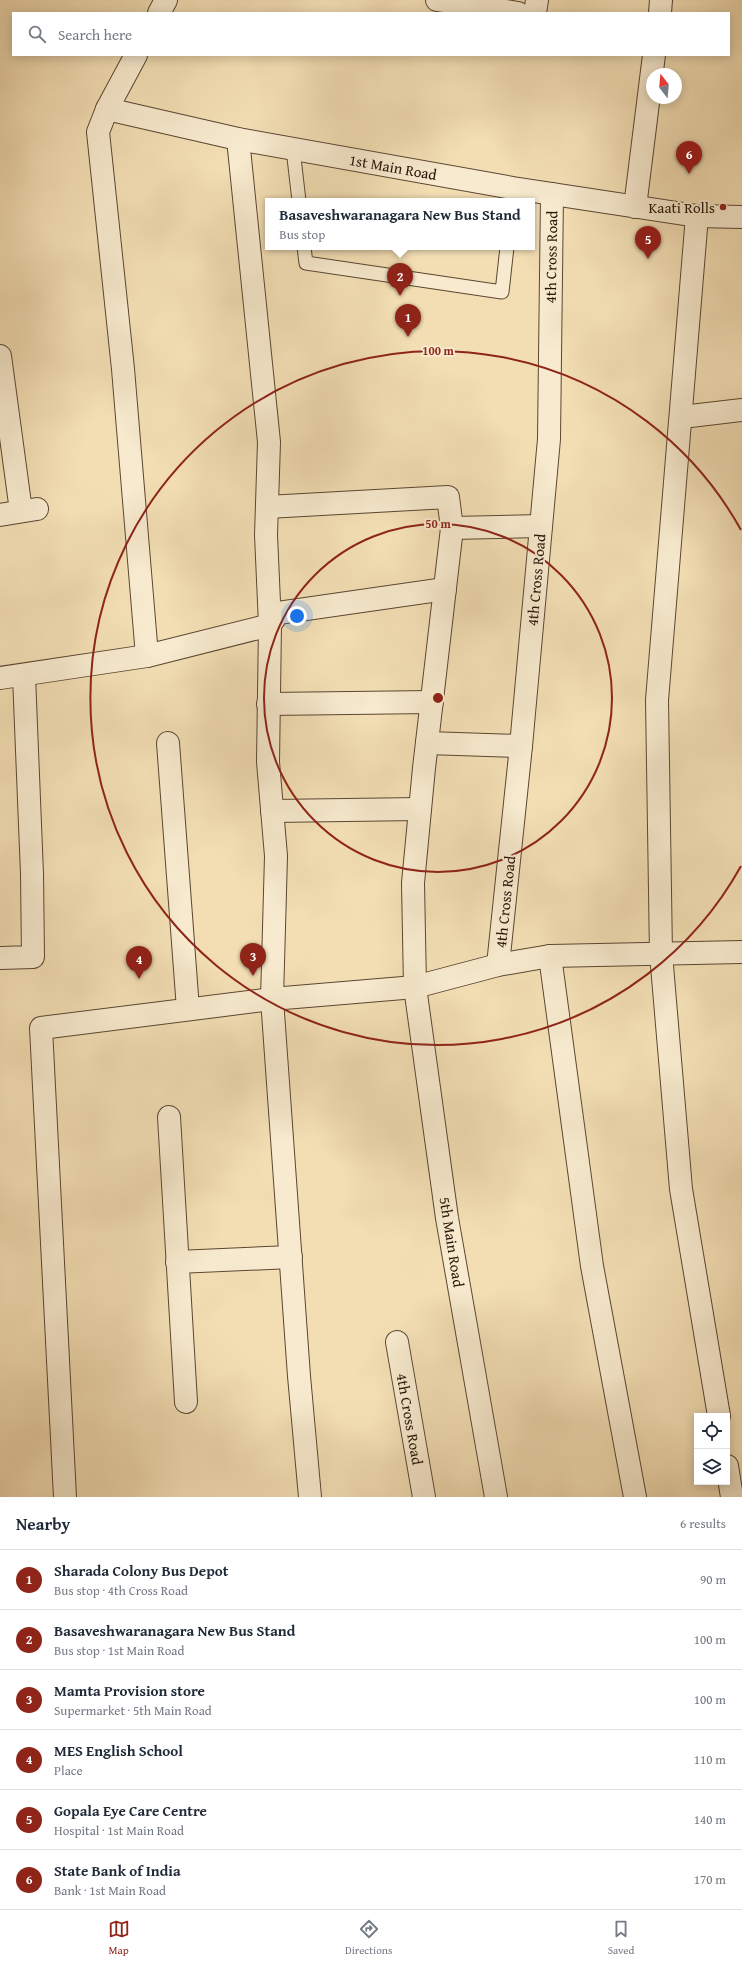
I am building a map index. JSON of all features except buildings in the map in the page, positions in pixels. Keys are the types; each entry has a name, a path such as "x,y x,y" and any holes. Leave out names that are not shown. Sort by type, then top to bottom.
{"street":[{"path":"160,12 166,0"},
{"path":"437,0 512,12"},
{"path":"535,12 536,0"},
{"path":"660,12 661,0"},
{"path":"135,56 107,109 98,132 123,369 147,656"},
{"path":"635,207 654,56"},
{"name":"1st Main Road","path":"107,109 238,139 512,194 552,194 697,216 742,217"},
{"path":"238,139 269,442 266,535 270,625 268,762 276,856 272,999 299,1376 310,1497"},
{"name":"4th Cross Road","path":"498,965 521,746 549,439 552,194"},
{"path":"697,216 682,417 657,700 661,954 681,1189 718,1413"},
{"path":"0,356 7,457 19,512"},
{"path":"682,417 742,410"},
{"name":"5th Main Road","path":"267,507 448,497 452,528 427,742 413,883 415,987 447,1218 496,1497"},
{"path":"452,528 541,526"},
{"path":"0,678 24,676 147,656 270,625 278,613 445,589"},
{"path":"0,958 33,957 32,874 24,676"},
{"path":"268,704 432,702"},
{"path":"427,742 521,746"},
{"path":"168,743 188,1009"},
{"path":"272,811 420,809"},
{"path":"65,1497 41,1028 272,999 415,987 498,965 550,956 742,952"},
{"path":"550,956 592,1266 635,1497"},
{"path":"169,1117 186,1402"},
{"path":"177,1262 291,1257"},
{"name":"4th Cross Road","path":"397,1342 424,1497"},
{"path":"730,1485 732,1497"}],"lane":[{"path":"293,149 299,198"},
{"path":"304,250 306,263 502,292 507,250"}],"place":[{"name":"State Bank of India","path":"689,174"},
{"name":"Kaati Rolls","path":"723,207"},
{"name":"Gopala Eye Care Centre","path":"648,259"},
{"name":"Basaveshwaranagara New Bus Stand","path":"400,296"},
{"name":"Sharada Colony Bus Depot","path":"408,337"},
{"name":"Mamta Provision store","path":"253,976"},
{"name":"MES English School","path":"139,979"}]}
